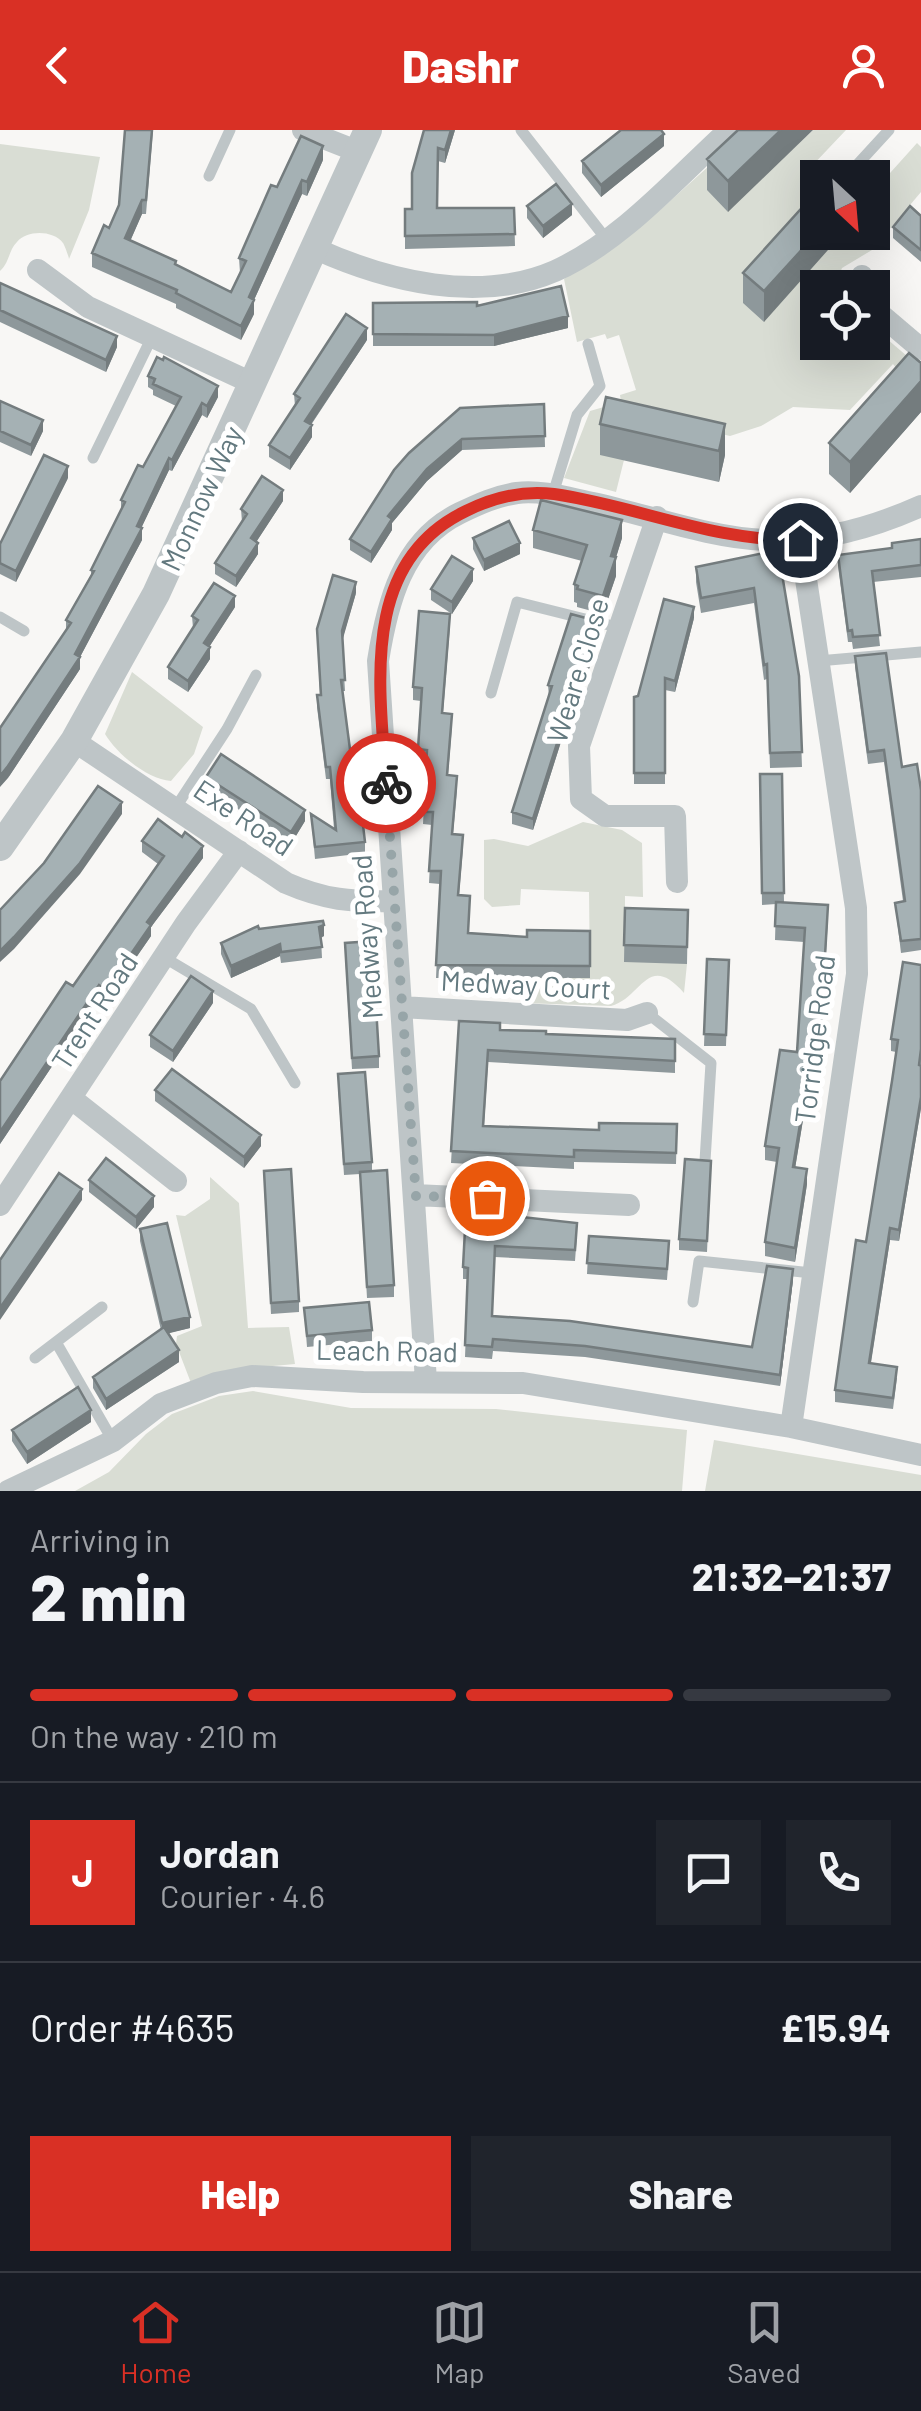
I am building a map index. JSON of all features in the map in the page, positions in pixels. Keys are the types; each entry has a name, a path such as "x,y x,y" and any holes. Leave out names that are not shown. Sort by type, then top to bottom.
{"street":[{"path":"303,130 364,141"},
{"path":"316,249 361,270 430,285 492,286 554,271 607,240 730,130"},
{"name":"Monnow Way","path":"0,847 74,741 156,594 364,141"},
{"path":"38,270 88,307 254,384"},
{"path":"890,323 921,349"},
{"name":"Medway Road","path":"426,1380 378,661 386,611 409,560 447,520 490,499 520,493 554,494 727,535 764,540 800,540 864,527 921,506"},
{"name":"Weare Close","path":"657,517 579,746 581,799 605,816 675,816 678,882"},
{"name":"Torridge Road","path":"791,1427 856,974 856,908 800,540"},
{"name":"Exe Road","path":"74,741 286,883 318,897 356,902 393,900"},
{"name":"Trent Road","path":"0,1205 239,851"},
{"name":"Medway Court","path":"401,1007 627,1020 647,1013"},
{"path":"72,1099 176,1181"},
{"path":"416,1196 630,1204"},
{"name":"Leach Road","path":"8,1491 113,1442 160,1404 216,1383 252,1376 362,1382 523,1383 791,1427 921,1455"}],"lane":[{"path":"209,176 230,130"},
{"path":"520,130 607,240"},
{"path":"862,160 889,130"},
{"path":"93,458 152,338"},
{"path":"554,494 577,415 600,386 588,344"},
{"path":"491,693 517,602 620,628"},
{"path":"0,617 24,631"},
{"path":"818,661 921,652"},
{"path":"176,807 219,742 256,675"},
{"path":"165,958 251,1010 295,1083"},
{"path":"647,1013 711,1063 705,1161"},
{"path":"693,1302 698,1261 812,1273"},
{"path":"35,1358 102,1307"},
{"path":"56,1342 113,1442"}],"shaded area":[{"path":"749,130 728,211 813,130 846,130 818,160 800,160 800,250 872,250 841,270 800,270 800,360 890,360 890,342 921,368 909,384 893,364 850,410 793,407 761,426 730,436 692,427 624,460 616,492 564,478 590,411 621,402 620,395 636,390 619,335 607,339 605,334 577,342 564,279 660,210"},
{"path":"917,143 921,147 921,192 890,229 890,173"},
{"path":"0,144 100,157 89,210 69,259 59,239 33,234 17,242 0,271"},
{"path":"132,672 203,727 194,754 171,781 152,776 133,764 105,734"},
{"path":"583,822 622,830 642,843 643,897 625,896 625,925 687,964 684,993 661,976 645,981 611,1006 522,1003 517,977 590,978 589,892 521,889 520,905 492,907 484,899 484,840 528,846"},
{"path":"210,1177 239,1203 248,1328 289,1327 295,1364 251,1368 191,1383 176,1344 177,1336 202,1326 176,1215 185,1216 210,1199"},
{"path":"253,1391 351,1408 496,1409 687,1430 682,1491 75,1491 109,1472 172,1414 219,1396"},
{"path":"714,1440 921,1475 921,1491 705,1491"}],"building":[{"path":"125,130 152,130 146,200 142,200 125,238 231,292 246,261 239,258 271,185 277,187 301,136 323,146 307,182 302,180 249,297 254,300 241,326 176,293 177,290 92,253 104,225 109,228 119,205"},
{"path":"424,130 451,130 445,150 438,148 437,208 514,208 515,234 405,236 405,209 412,209 412,173"},
{"path":"621,130 661,130 664,134 601,185 582,161"},
{"path":"738,130 781,130 728,181 707,159"},
{"path":"556,184 572,204 543,226 527,206"},
{"path":"910,206 921,216 921,250 893,227"},
{"path":"800,210 802,250 764,291 743,273"},
{"path":"0,283 117,336 106,360 0,310"},
{"path":"561,286 568,316 494,335 373,334 373,303 477,302 477,306"},
{"path":"346,314 367,328 305,421 312,425 290,458 269,445 300,398 294,394"},
{"path":"909,353 921,363 921,381 850,462 829,443"},
{"path":"157,357 164,357 218,386 207,406 202,403 172,460 169,458 137,526 142,528 75,654 80,657 0,776 0,728 71,623 66,620 94,571 91,570 125,502 121,500 138,465 143,467 181,397 153,384 155,379 148,376"},
{"path":"606,397 725,424 719,451 600,424"},
{"path":"0,401 43,420 31,445 0,431"},
{"path":"544,404 545,436 462,439 427,469 388,516 392,519 371,552 350,539 394,470 460,408"},
{"path":"44,455 68,466 16,571 0,563 0,544"},
{"path":"262,476 283,490 251,538 258,543 236,576 215,563 247,514 241,509"},
{"path":"541,500 622,520 611,556 616,557 603,596 577,589 574,584 587,545 533,530"},
{"path":"509,521 520,543 484,560 473,538"},
{"path":"921,539 921,565 872,571 880,635 853,637 852,630 848,631 838,555 892,548 892,543"},
{"path":"778,550 799,676 802,752 770,753 767,664 764,665 754,588 701,598 696,567"},
{"path":"452,556 473,569 452,602 431,589"},
{"path":"333,575 356,582 342,631 345,680 341,680 365,842 315,847 311,814 336,830 317,695 321,695 317,629"},
{"path":"214,583 235,596 204,643 210,647 188,681 168,667 198,620 192,616"},
{"path":"664,599 694,607 675,681 665,678 665,773 634,773 634,697 638,696"},
{"path":"419,611 450,614 442,713 452,714 447,775 457,776 452,834 463,835 458,895 470,896 468,933 527,937 527,930 590,931 590,966 436,965 441,871 429,871 433,812 423,812 427,750 418,749 422,688 413,687"},
{"path":"571,614 601,622 577,694 573,693 533,819 512,812"},
{"path":"886,653 902,767 917,764 921,790 921,939 901,941 895,903 905,901 884,750 868,752 855,656"},
{"path":"221,754 305,810 291,832 206,777"},
{"path":"760,774 782,774 784,893 762,893"},
{"path":"98,786 122,802 80,863 0,951 0,910 44,863"},
{"path":"158,819 182,837 185,832 203,846 147,922 151,925 106,990 99,985 0,1132 0,1081 66,982 73,986 164,856 142,841"},
{"path":"776,902 828,905 820,1039 814,1039 793,1167 807,1169 795,1248 765,1242 779,1148 765,1146 780,1050 797,1052 805,928 775,926"},
{"path":"625,908 688,910 687,947 624,945"},
{"path":"323,921 324,925 319,927 322,947 281,952 280,944 231,966 221,943 258,926 259,929"},
{"path":"372,941 379,1056 352,1058 345,943"},
{"path":"707,959 729,960 726,1035 704,1034"},
{"path":"903,962 921,965 921,1097 899,1230 890,1228 869,1363 897,1367 893,1398 835,1390 856,1240 866,1242 892,1081 898,1040 891,1039"},
{"path":"191,976 213,991 173,1051 150,1035"},
{"path":"459,1021 500,1023 500,1030 546,1034 675,1039 675,1061 488,1050 483,1126 599,1130 599,1123 677,1124 676,1153 574,1150 574,1157 451,1151"},
{"path":"172,1069 261,1135 244,1157 155,1090"},
{"path":"365,1072 372,1162 344,1164 338,1074"},
{"path":"106,1158 154,1196 136,1217 89,1180"},
{"path":"685,1159 711,1161 707,1241 679,1239"},
{"path":"291,1169 299,1301 271,1303 264,1171"},
{"path":"387,1170 394,1285 367,1287 360,1172"},
{"path":"59,1173 82,1189 0,1308 0,1260"},
{"path":"466,1211 577,1223 575,1250 495,1246 492,1316 570,1321 752,1347 767,1266 793,1269 780,1375 585,1346 493,1339 492,1347 465,1345"},
{"path":"167,1223 190,1317 162,1323 140,1229"},
{"path":"589,1236 669,1241 667,1269 587,1263"},
{"path":"369,1302 372,1330 307,1336 304,1308"},
{"path":"164,1327 179,1350 106,1399 93,1377"},
{"path":"78,1387 91,1410 27,1452 12,1430"}],"way so far":[{"path":"386,783 416,1196 487,1198"}],"route":[{"path":"386,783 378,661 386,611 409,560 447,520 490,499 520,493 554,494 727,535 800,540"}]}
